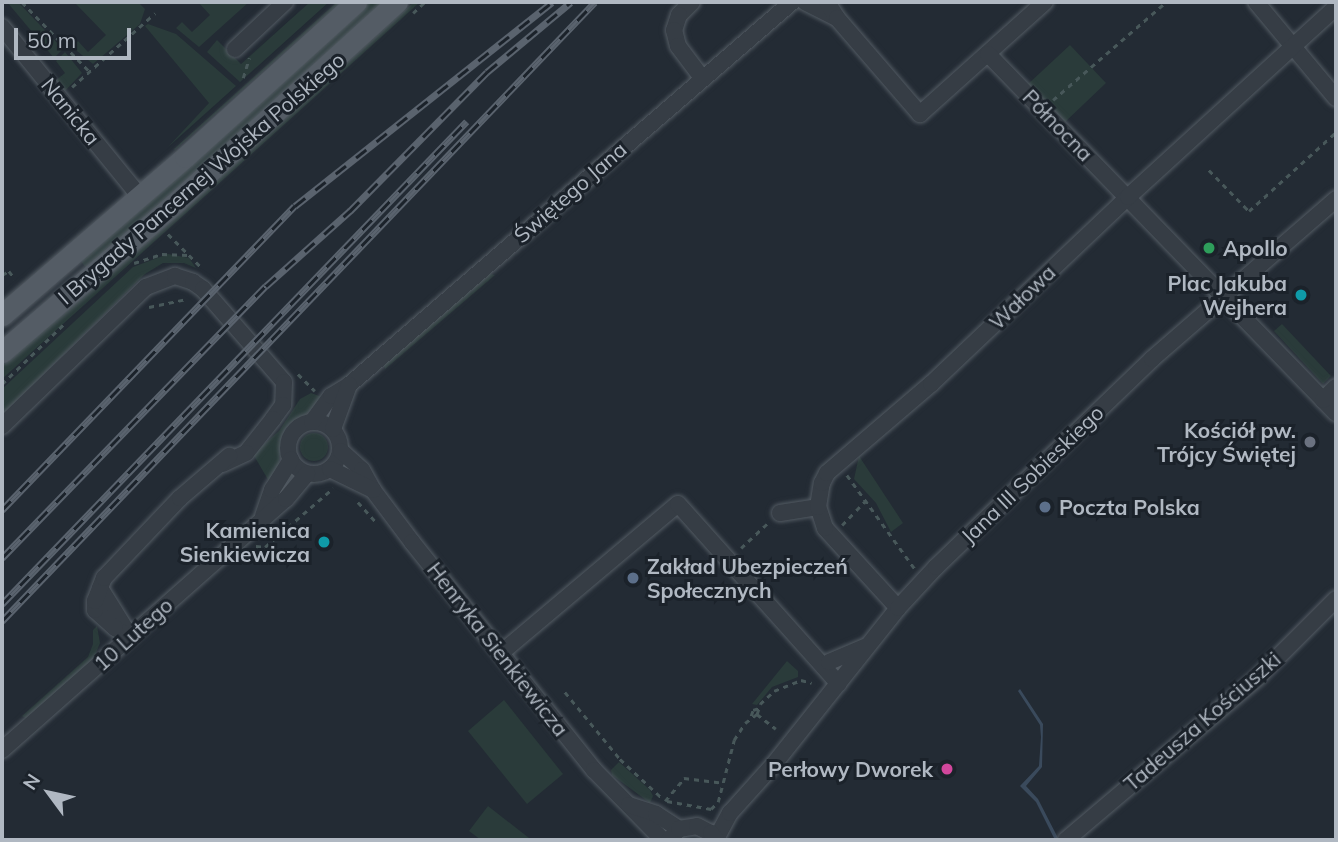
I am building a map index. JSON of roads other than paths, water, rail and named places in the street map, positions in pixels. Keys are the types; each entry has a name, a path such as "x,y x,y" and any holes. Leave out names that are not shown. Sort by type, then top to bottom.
{"main road":[{"name":"I Brygady Pancernej Wojska Polskiego","path":"2,315 140,197 356,2"},
{"name":"I Brygady Pancernej Wojska Polskiego","path":"2,352 194,186 397,2"}],"street":[{"path":"242,53 285,2"},
{"path":"692,2 679,15 674,30 678,46 703,79"},
{"name":"Świętego Jana","path":"312,422 331,396 349,385 792,2"},
{"path":"805,2 837,18"},
{"path":"827,2 837,18 920,114 1045,2"},
{"path":"1256,2 1336,98"},
{"name":"Wałowa","path":"818,507 822,483 837,463 931,384 1128,197 1336,7"},
{"name":"Nanicka","path":"2,27 140,197"},
{"name":"Północna","path":"988,54 1128,197 1216,293"},
{"path":"1336,199 1216,293 1336,413"},
{"path":"2,426 116,314 146,287 166,278 185,278 203,289 284,382 283,405 246,453 222,464 171,508 104,578 95,601 95,610 130,637"},
{"name":"Jana III Sobieskiego","path":"712,836 839,684 898,608 1097,410 1206,311 1216,293"},
{"name":"Świętego Jana","path":"333,429 349,385"},
{"path":"1323,400 1336,387"},
{"path":"312,422 333,429 341,451 334,477 307,474 290,460 288,443 291,435 303,424 312,422"},
{"name":"Henryka Sienkiewicza","path":"341,451 362,470 373,490 594,770 629,805 646,827 663,840"},
{"name":"10 Lutego","path":"263,516 272,490 290,460"},
{"name":"10 Lutego","path":"2,751 263,516 286,499 307,474"},
{"name":"Henryka Sienkiewicza","path":"334,477 373,490"},
{"path":"502,653 678,504 839,684"},
{"path":"780,513 818,507 830,537 898,608"},
{"name":"Tadeusza Kościuszki","path":"1066,840 1258,677 1336,600"},
{"name":"Jana III Sobieskiego","path":"829,662 868,646"},
{"name":"Henryka Sienkiewicza","path":"629,805 656,814 674,835"},
{"path":"674,835 697,826 712,836"}],"water":[{"path":"1020,689 1043,724 1042,767 1026,786 1038,799 1059,840 1055,840 1036,802 1020,786 1039,766 1041,737 1040,725 1018,691"}],"railway":[{"path":"2,510 295,206 552,2"},
{"path":"2,558 266,286 350,211 487,72 571,2"},
{"path":"2,621 595,2"},
{"path":"2,604 467,121"}],"place":[{"name":"Apollo","path":"1209,248"},
{"name":"Plac Jakuba Wejhera","path":"1301,295"},
{"name":"Kościół pw. Trójcy Świętej","path":"1310,442"},
{"name":"Poczta Polska","path":"1045,507"},
{"name":"Kamienica Sienkiewicza","path":"324,542"},
{"name":"Zakład Ubezpieczeń Społecznych","path":"633,578"},
{"name":"Perłowy Dworek","path":"947,769"}]}
